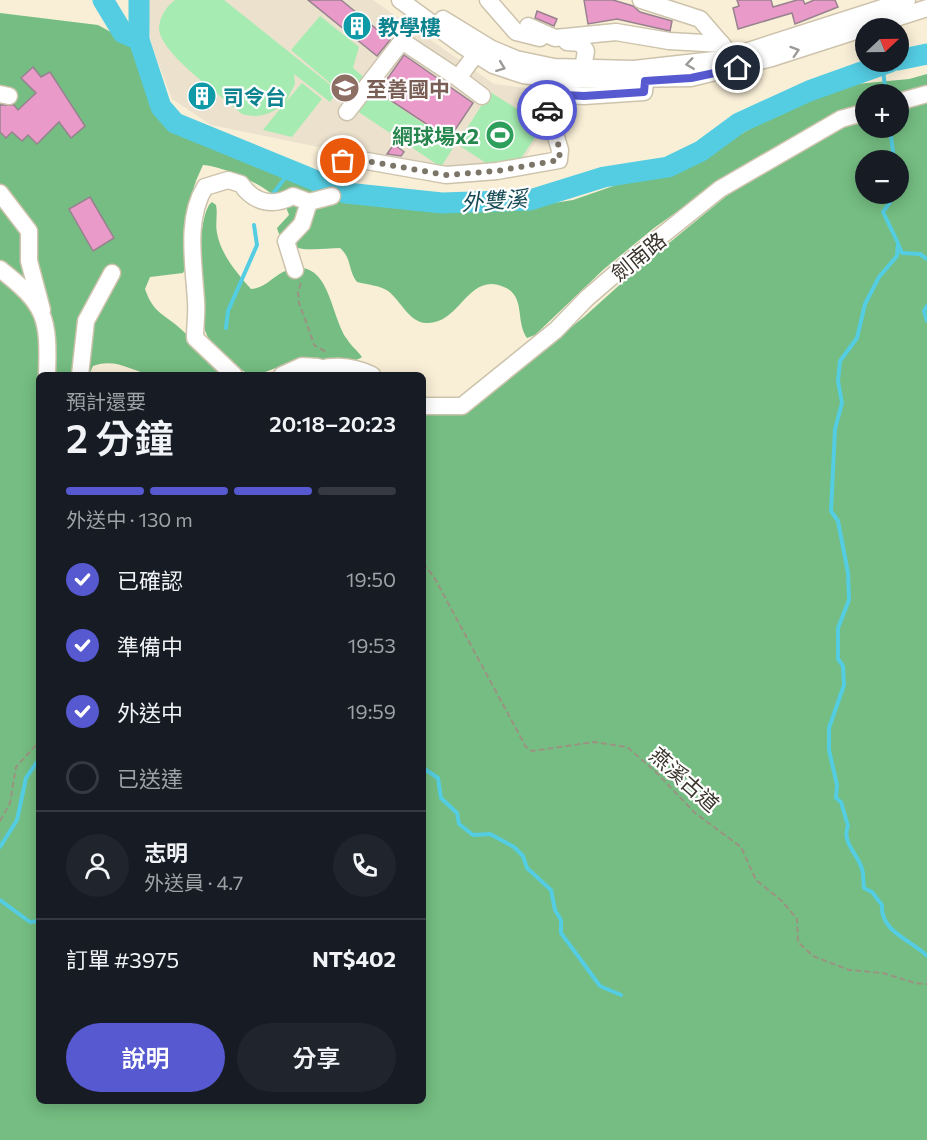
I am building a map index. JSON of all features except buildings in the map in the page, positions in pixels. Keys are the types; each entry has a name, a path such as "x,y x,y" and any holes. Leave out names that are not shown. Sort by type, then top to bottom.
{"street":[{"path":"400,0 493,65 523,75 563,80 645,81 691,78 907,0"},
{"path":"420,0 451,24 492,49 516,59 554,67 583,68 669,67 736,62 927,8"},
{"path":"488,0 516,32 555,44 576,41 581,43 586,51 583,68"},
{"path":"641,0 700,19 736,62"},
{"path":"528,26 555,38 616,32 669,41 722,44"},
{"path":"347,112 402,41 482,96"},
{"path":"458,78 476,54"},
{"path":"343,161 344,157 446,175 497,171 559,160 560,150 543,94 584,96 644,92 645,81"},
{"path":"909,99 927,94"},
{"name":"劍南路","path":"426,406 462,406 556,330 587,298 630,261 720,189 841,119 855,115"},
{"path":"231,372 195,338 197,302 192,248 199,197 205,187 228,180 241,184 245,191 264,203 282,202 293,196 309,202 332,196"},
{"path":"0,193 29,231 29,261 48,343 47,372"},
{"path":"296,270 286,242 302,224 309,202"},
{"path":"0,269 26,289 42,310"},
{"path":"80,372 86,321 112,273"},
{"path":"289,372 302,366 319,371 356,368 365,372"}],"path":[{"path":"332,196 343,161"},
{"path":"296,270 302,281 298,292 299,303 314,345 322,348 333,359 319,371"},
{"name":"燕溪古道","path":"426,567 434,577 526,747 532,751 594,742 627,747 655,771 695,813 741,847 756,880 782,901 797,919 798,942 813,956 849,970 883,973 915,983 927,984"},
{"path":"0,821 10,803 16,767 36,745"}],"shaded area":[{"name":"至善國中","path":"147,0 373,0 494,84 549,91 550,119 520,166 445,173 211,125 172,99 151,44"}],"green space":[{"path":"175,0 224,0 338,91 330,102 294,74 295,84 286,102 302,83 322,99 292,137 263,130 284,104 264,115 242,114 193,74 169,50 159,28 164,12"},
{"path":"0,13 98,25 129,42 155,105 166,120 198,140 344,197 437,210 529,207 573,200 625,182 657,175 694,161 785,109 846,85 855,84 855,112 713,186 654,228 604,269 535,335 527,338 521,324 515,296 504,287 492,284 481,286 472,292 447,316 438,321 420,322 410,315 388,291 357,282 340,248 303,249 287,243 277,228 289,215 285,206 265,189 239,175 203,165 192,196 186,267 183,273 150,277 145,289 157,310 182,330 223,372 140,372 109,363 93,366 90,372 36,372 36,1104 426,1104 426,413 449,415 466,410 584,317 635,271 730,193 845,125 855,122 855,138 909,138 909,107 927,102 927,1140 0,1140"},
{"path":"320,16 359,47 353,68 366,79 350,100 291,50"},
{"path":"927,74 927,88 909,92 909,84 856,84 909,79"},
{"path":"372,89 455,145 441,167 357,111"},
{"name":"網球場x2","path":"490,92 543,125 518,163 492,167 457,144"},
{"path":"212,202 216,205 216,229 222,249 235,270 251,289 262,286 288,270 302,268 313,272 327,291 341,329 350,344 362,357 349,361 304,360 265,372 245,372 218,351 206,333 200,286 201,243 207,210"}],"waterway":[{"name":"外雙溪","path":"103,0 123,33 139,40"},
{"name":"外雙溪","path":"139,0 139,40 161,107 175,123 346,193 442,203 530,200 604,177 668,167 701,151 739,123 809,91 862,72"},
{"name":"外雙溪","path":"909,58 927,54"},
{"path":"883,72 885,84"},
{"path":"891,138 893,150"},
{"path":"272,195 292,169"},
{"path":"889,204 883,212 898,243 897,256 879,277 865,304 857,338 840,361 838,381 842,403 835,429 831,511 838,521 848,573 849,600 838,628 838,659 843,666 844,685 829,728 829,750 837,785 836,798 841,802 848,826 846,832 848,843 862,869 864,888 872,892 882,905 883,914 891,929 927,956"},
{"path":"226,328 228,311 257,245 254,225"},
{"path":"899,246 902,253 920,254 927,259"},
{"path":"927,306 924,311 927,321"},
{"path":"0,847 17,820 26,778 36,763"},
{"path":"426,770 438,778 441,798 457,813 459,824 473,835 490,834 514,847 523,856 527,868 551,890 555,910 561,920 561,933 600,986 621,995"},
{"path":"0,900 30,922 36,921"}],"way so far":[{"path":"343,161 344,157 446,175 497,171 559,160 560,150 547,110"}],"place":[{"name":"教學樓","path":"357,26"},
{"name":"至善國中","path":"345,88"},
{"name":"司令台","path":"202,96"},
{"name":"網球場x2","path":"500,135"}],"route":[{"path":"547,110 543,94 584,96 644,92 645,81 691,78 738,68"}]}
